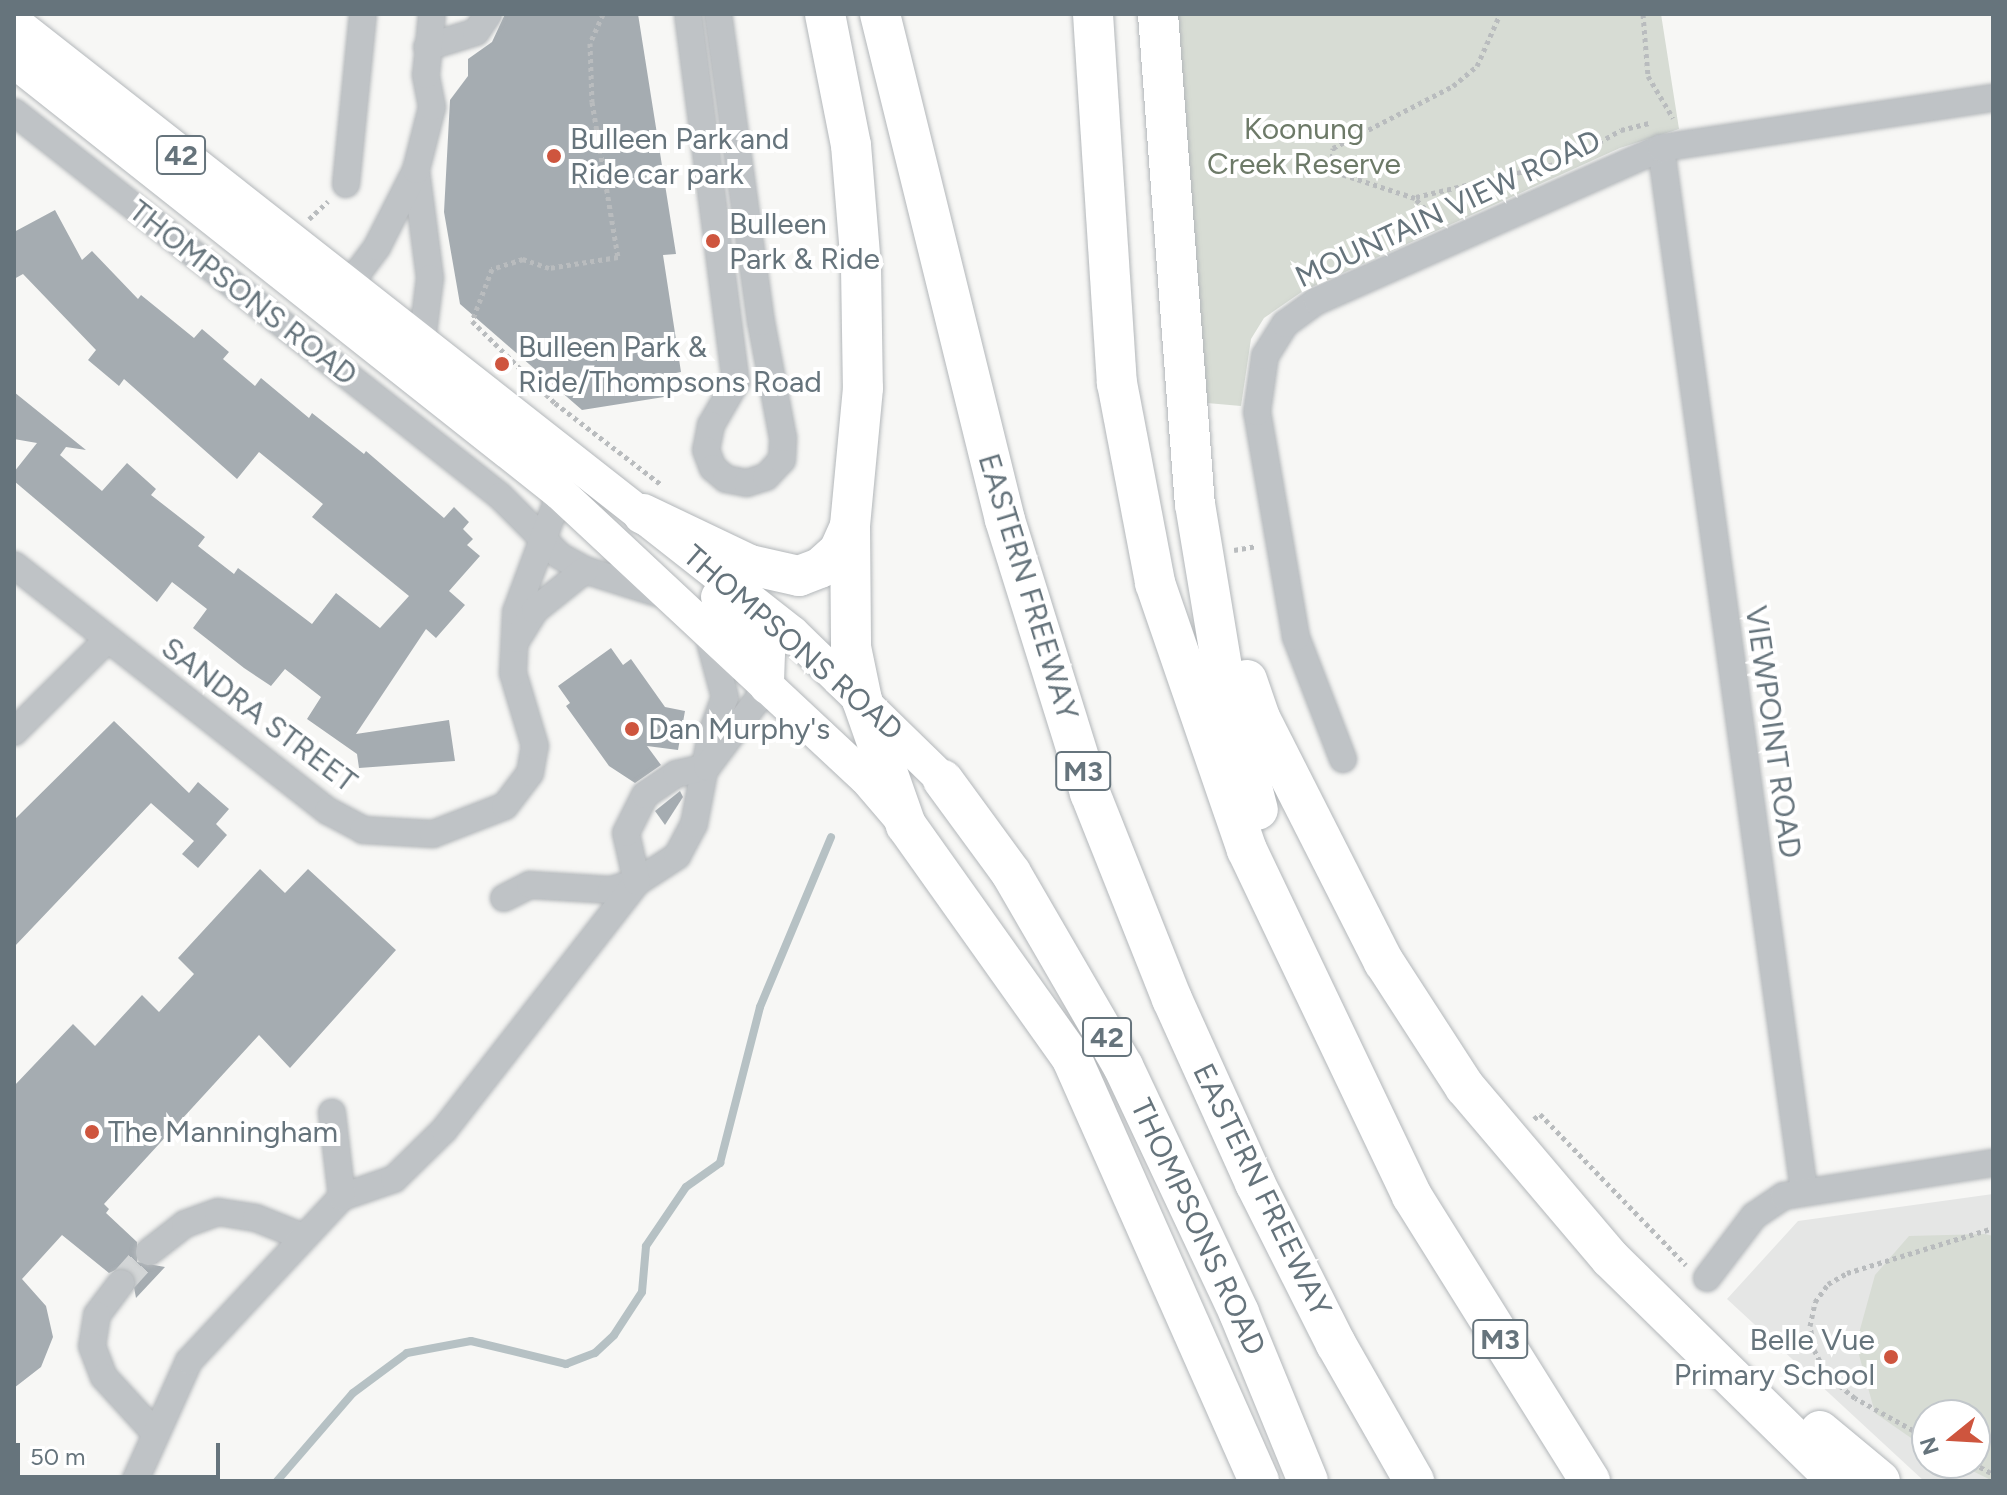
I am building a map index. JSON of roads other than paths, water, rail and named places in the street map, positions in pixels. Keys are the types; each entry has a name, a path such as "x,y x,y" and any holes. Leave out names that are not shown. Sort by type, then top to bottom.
{"highway":[{"path":"825,14 851,145 861,267 863,388 850,526 851,647 862,700 906,825"},
{"name":"EASTERN FREEWAY","path":"880,14 1005,520 1090,793 1172,999 1255,1183 1336,1344 1414,1481"},
{"name":"M3","path":"1093,14 1117,383 1155,583 1247,850 1412,1196 1590,1481"},
{"name":"M3","path":"1158,14 1195,504 1223,674 1266,843 1320,991 1412,1196"},
{"path":"654,500 750,565 799,576 839,551 850,526"},
{"path":"1195,504 1204,556 1260,718 1384,962 1465,1087 1610,1258 1838,1481"},
{"name":"THOMPSONS ROAD","path":"943,780 1011,873 1123,1066 1239,1313 1308,1481"},
{"name":"THOMPSONS ROAD","path":"906,825 1072,1059 1259,1481"},
{"path":"1610,1258 1880,1481"}],"main road":[{"name":"THOMPSONS ROAD","path":"14,22 288,239 339,298 422,341 654,500 943,780"},
{"name":"THOMPSONS ROAD","path":"14,61 339,298 560,493 708,635 866,778 906,825"},
{"path":"654,500 757,637 771,665 767,687"}],"street":[{"path":"346,184 363,14"},
{"path":"339,298 377,247 416,170 432,107 427,47 432,14"},
{"path":"427,47 476,32 488,14"},
{"path":"688,14 736,382 711,425 706,450 713,468 726,479 747,483 766,477 782,460 783,438 761,322 718,14"},
{"name":"MOUNTAIN VIEW ROAD","path":"1343,759 1304,667 1286,593 1257,412 1265,356 1285,324 1317,301 1661,148 1993,98"},
{"name":"THOMPSONS ROAD","path":"14,112 500,496 541,538 585,570 671,597"},
{"name":"VIEWPOINT ROAD","path":"1661,148 1804,1191"},
{"path":"416,170 430,278 422,341"},
{"name":"SANDRA STREET","path":"14,565 328,811 363,830 415,835 448,831 505,806 530,773 535,746 516,688 515,642 523,583 560,493"},
{"path":"515,642 535,610 585,570"},
{"path":"504,898 530,885 611,890 637,882 677,856 689,837 707,767 711,735 725,697 708,635"},
{"path":"14,732 107,640"},
{"path":"637,882 626,833 636,808 655,784 707,767 767,687"},
{"path":"135,1481 194,1354 342,1197 377,1188 412,1166 637,882"},
{"path":"332,1113 342,1197"},
{"path":"1707,1278 1762,1207 1804,1191 1993,1163"},
{"path":"149,1252 185,1224 218,1212 256,1218 303,1237"},
{"path":"121,1283 97,1315 92,1346 104,1377 156,1434"}],"waterway":[{"path":"277,1481 353,1393 407,1353 471,1341 566,1364 595,1353 614,1335 642,1292 646,1246 686,1187 720,1163 760,1007 831,837"}],"tunnel":[{"path":"121,1283 149,1252"}],"place":[{"name":"Bulleen Park and Ride car park","path":"554,156"},
{"name":"Bulleen Park & Ride","path":"713,241"},
{"name":"Bulleen Park & Ride/Thompsons Road","path":"502,364"},
{"name":"Dan Murphy's","path":"632,729"},
{"name":"The Manningham","path":"92,1132"},
{"name":"Belle Vue Primary School","path":"1891,1357"}],"park label":[{"name":"Koonung Creek Reserve","path":"1304,146"}]}
